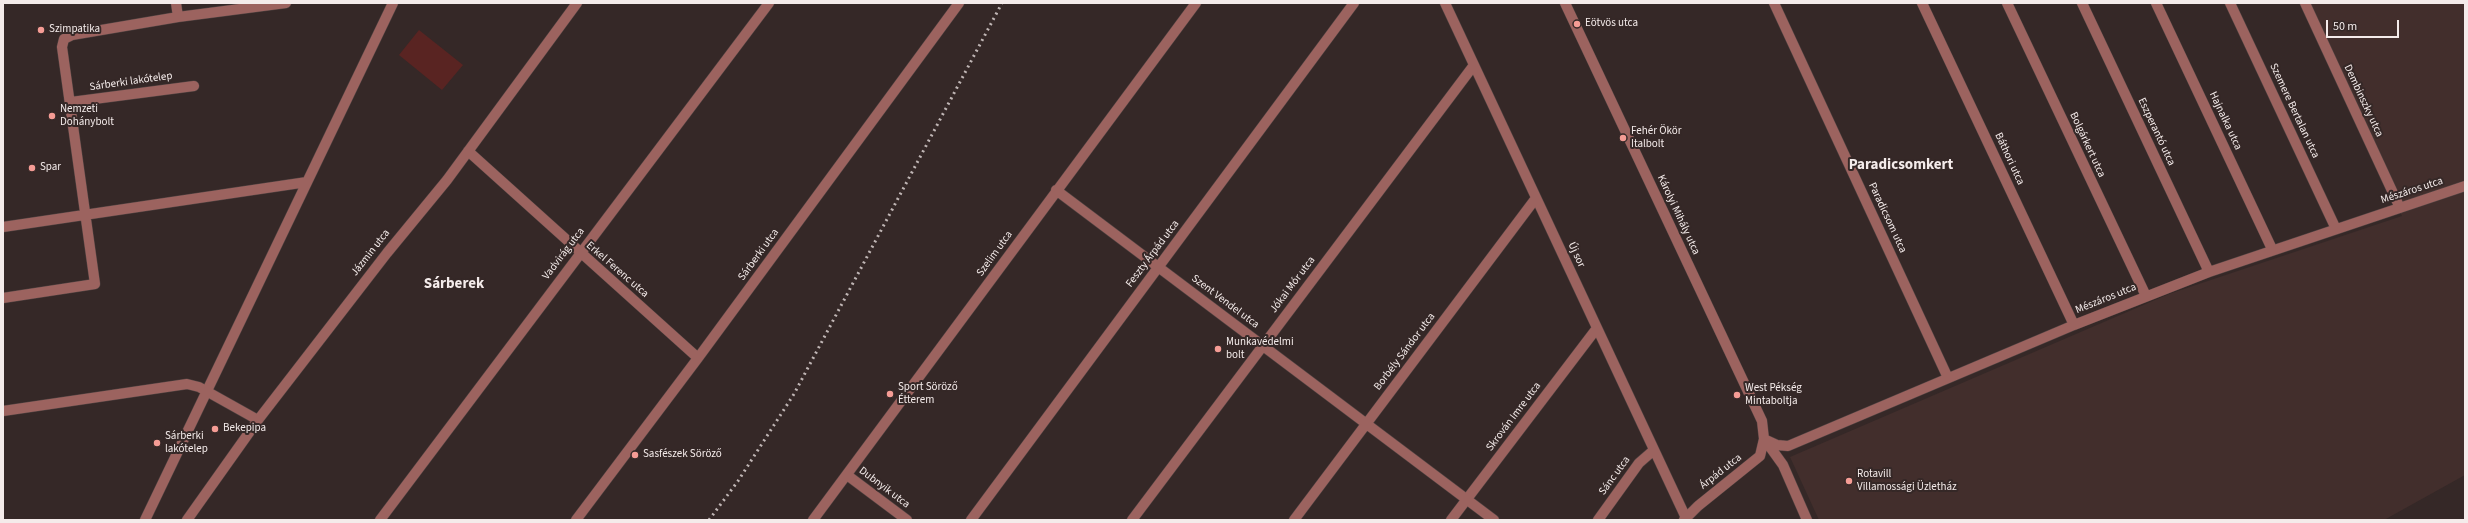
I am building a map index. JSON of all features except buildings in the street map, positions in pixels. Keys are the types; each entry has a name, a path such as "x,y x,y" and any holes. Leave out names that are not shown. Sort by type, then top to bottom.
{"street":[{"path":"176,3 178,17"},
{"path":"3,298 95,284 71,102 62,47 64,39 72,35 178,17 286,3"},
{"path":"145,520 393,3"},
{"name":"Jázmin utca","path":"187,520 258,420 468,151 577,3"},
{"name":"Vadvirág utca","path":"380,520 579,253 769,3"},
{"name":"Sárberki utca","path":"576,520 698,358 959,3"},
{"name":"Szelim utca","path":"813,520 1196,3"},
{"name":"Feszty Árpád utca","path":"971,520 1354,3"},
{"name":"Új sor","path":"1445,3 1685,519"},
{"name":"Károlyi Mihály utca","path":"1566,3 1762,421 1764,438"},
{"name":"Paradicsom utca","path":"1774,3 1948,378"},
{"name":"Báthori utca","path":"1922,3 2074,325"},
{"name":"Bolgárkert utca","path":"2007,3 2146,296"},
{"name":"Eszperantó utca","path":"2082,3 2209,272"},
{"name":"Hajnalka utca","path":"2156,3 2272,249"},
{"name":"Szemere Bertalan utca","path":"2230,3 2336,229"},
{"name":"Dembinszky utca","path":"2305,3 2400,208"},
{"name":"Jókai Mór utca","path":"1132,520 1262,345 1474,65"},
{"name":"Sárberki lakótelep","path":"71,102 194,86"},
{"name":"Erkel Ferenc utca","path":"468,151 579,253 698,358"},
{"path":"3,227 307,182"},
{"name":"Mészáros utca","path":"1764,438 1777,445 1788,446 2146,296 2272,249 2465,186"},
{"name":"Szent Vendel utca","path":"1056,190 1494,520"},
{"name":"Borbély Sándor utca","path":"1294,520 1536,198"},
{"name":"Skrován Imre utca","path":"1451,520 1597,328"},
{"path":"3,411 187,384 207,392 258,420"},
{"path":"1764,438 1782,465 1807,520"},
{"name":"Árpád utca","path":"1685,519 1698,506 1753,464 1760,456 1764,438"},
{"name":"Sánc utca","path":"1598,520 1639,463 1654,450"},
{"name":"Dubnyik utca","path":"847,475 907,520"}],"shaded area":[{"path":"2305,3 2465,3 2465,475 2384,520 1819,520 1790,457 2169,294 2402,216"},
{"path":"419,30 463,65 442,90 399,55"}],"railway":[{"path":"709,520 738,481 794,394 1002,3"}],"place":[{"name":"Eötvös utca","path":"1577,24"},
{"name":"Szimpatika","path":"41,30"},
{"name":"Nemzeti Dohánybolt","path":"52,116"},
{"name":"Fehér Ökör Italbolt","path":"1623,138"},
{"name":"Spar","path":"32,168"},
{"name":"Munkavédelmi bolt","path":"1218,349"},
{"name":"Sport Söröző Étterem","path":"890,394"},
{"name":"West Pékség Mintaboltja","path":"1737,395"},
{"name":"Bekepipa","path":"215,429"},
{"name":"Sárberki lakótelep","path":"157,443"},
{"name":"Sasfészek Söröző","path":"635,455"},
{"name":"Rotavill Villamossági Üzletház","path":"1849,481"}],"district":[{"name":"Paradicsomkert","path":"1901,166"},
{"name":"Sárberek","path":"454,285"}]}
